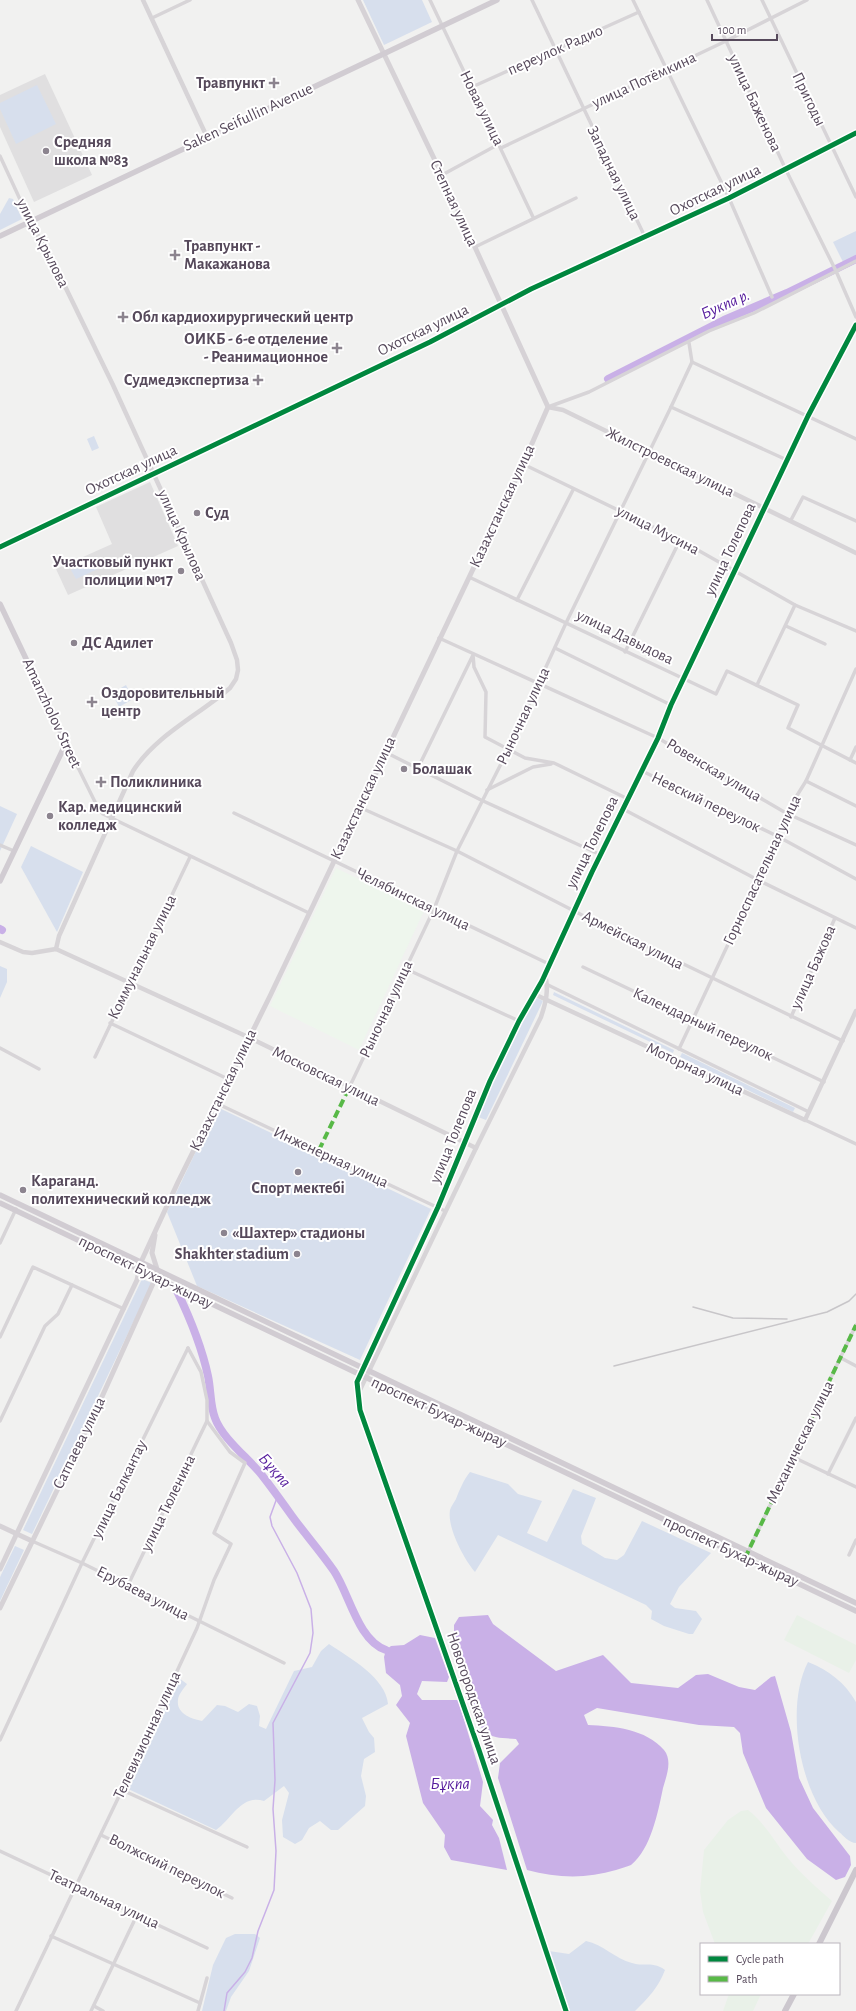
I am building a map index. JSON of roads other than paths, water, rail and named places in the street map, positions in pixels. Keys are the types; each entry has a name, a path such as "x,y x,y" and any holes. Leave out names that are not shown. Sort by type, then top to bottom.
{"highway":[{"path":"820,1943 856,1870"},
{"path":"785,2011 793,1995"}],"main road":[{"name":"Степная улица","path":"358,0 503,305 548,407"},
{"name":"Saken Seifullin Avenue","path":"0,236 497,0"},
{"name":"Казахстанская улица","path":"139,1269 216,1103 309,913 523,464 548,407"},
{"name":"Amanzholov Street","path":"0,604 66,744"},
{"path":"0,881 66,744"},
{"name":"проспект Бухар-жырау","path":"0,1195 17,1207 139,1269 362,1376 746,1555 856,1603"},
{"name":"проспект Бухар-жырау","path":"0,1203 17,1207 157,1269 363,1367 545,1455 856,1611"},
{"path":"156,1230 152,1253 157,1269"},
{"name":"Сатпаева улица","path":"0,1569 137,1280 139,1269"},
{"name":"Сатпаева улица","path":"0,1608 96,1410 156,1277 157,1269"},
{"path":"542,1461 545,1455"},
{"name":"Ерубаева улица","path":"0,1526 32,1541"}],"street":[{"path":"143,0 207,137"},
{"path":"152,18 190,0"},
{"name":"Новая улица","path":"430,0 444,25 534,217"},
{"name":"Западная улица","path":"532,0 554,50 645,237"},
{"path":"633,0 729,198 772,297"},
{"name":"улица Баженова","path":"707,0 786,170 836,271 856,317"},
{"name":"Пригоды","path":"762,0 856,197"},
{"name":"улица Потёмкина","path":"442,175 500,146 583,109 726,41 807,0"},
{"name":"переулок Радио","path":"472,87 639,12"},
{"name":"Охотская улица","path":"0,547 430,342 531,289 729,198 856,134"},
{"name":"улица Крылова","path":"0,156 30,221 62,280 155,474 231,643 237,660 238,674 230,688 161,741 142,758 129,778 110,819 59,936 56,949"},
{"path":"475,247 534,217 576,198"},
{"path":"548,407 589,392 709,331 754,313 856,261"},
{"name":"улица Толепова","path":"362,1376 363,1367 438,1207 490,1081 519,1021 542,981 574,910 658,738 671,705 684,680 734,569 808,416 856,325"},
{"path":"688,343 692,362 856,438"},
{"name":"Рыночная улица","path":"349,1088 404,968 434,909 457,851 509,748 566,623 692,362"},
{"name":"Жилстроевская улица","path":"548,407 563,410 856,553"},
{"path":"671,407 787,460"},
{"name":"улица Мусина","path":"523,464 573,490 680,540 734,569 795,605 856,631"},
{"path":"517,600 573,490"},
{"path":"791,520 803,497 856,521"},
{"path":"625,652 680,540"},
{"name":"улица Давыдова","path":"469,577 716,694 727,671 757,685 798,706 788,728 856,763"},
{"path":"757,685 795,605"},
{"path":"786,626 824,644"},
{"name":"Ровенская улица","path":"440,638 473,655 658,738 786,813 856,845"},
{"path":"555,648 671,705"},
{"path":"473,655 474,667 486,692 485,737 509,748 525,758 554,763 628,799"},
{"path":"418,768 473,655"},
{"name":"Горноспасательная улица","path":"679,1049 758,880 786,813 806,781 856,669"},
{"name":"Amanzholov Street","path":"66,744 99,810 110,819"},
{"path":"850,760 856,746"},
{"path":"385,752 482,800 601,855"},
{"path":"487,790 533,767 554,763"},
{"name":"Невский переулок","path":"642,771 777,836 856,879"},
{"path":"806,781 856,806"},
{"name":"Армейская улица","path":"359,807 457,851 712,979 843,1041"},
{"path":"623,809 758,880 856,928"},
{"name":"Челябинская улица","path":"234,813 549,964"},
{"path":"110,819 309,913"},
{"path":"0,845 14,851"},
{"name":"Коммунальная улица","path":"95,1057 190,857"},
{"name":"улица Бажова","path":"791,1017 835,918"},
{"path":"0,942 22,952 32,953 56,949"},
{"name":"Московская улица","path":"56,949 248,1038 476,1148"},
{"name":"Календарный переулок","path":"583,966 824,1082"},
{"path":"404,968 519,1021"},
{"name":"улица Толепова","path":"362,1376 369,1370 445,1211 541,1017 547,998 545,974"},
{"name":"Моторная улица","path":"542,981 547,985 809,1112"},
{"name":"Моторная улица","path":"534,994 547,998 856,1144"},
{"path":"805,1120 856,1011"},
{"path":"110,1023 228,1079"},
{"path":"0,1048 39,1069"},
{"name":"Инженерная улица","path":"216,1103 445,1211"},
{"path":"0,1243 17,1207"},
{"path":"0,1337 33,1267 124,1308"},
{"path":"0,1421 45,1326 58,1314 72,1285"},
{"name":"Механическая улица","path":"746,1555 856,1325"},
{"name":"улица Балкантау","path":"0,1740 82,1563 188,1348 201,1372 207,1400 207,1422"},
{"path":"840,1358 856,1366"},
{"name":"Новогородская улица","path":"362,1376 356,1389 360,1410 479,1750 566,2011"},
{"path":"828,1474 856,1418"},
{"name":"Телевизионная улица","path":"16,2011 101,1835 197,1628 198,1621 231,1544 214,1532 245,1463 230,1452 207,1422"},
{"name":"улица Тюленина","path":"128,1585 207,1422"},
{"path":"793,1457 856,1487"},
{"path":"849,1555 856,1540"},
{"name":"Ерубаева улица","path":"32,1541 128,1585 284,1663"},
{"path":"122,1790 247,1847"},
{"name":"Волжский переулок","path":"101,1835 232,1898"},
{"name":"Театральная улица","path":"0,1851 207,1948"},
{"path":"92,2011 137,1915"},
{"path":"51,1936 114,1963 200,2003"},
{"path":"198,2011 207,1978"},
{"path":"94,2006 103,2011"}],"water":[{"path":"488,1615 493,1624 556,1671 603,1655 631,1683 678,1688 696,1675 708,1674 739,1687 755,1690 771,1677 775,1676 791,1732 799,1778 813,1808 850,1856 851,1865 845,1877 836,1880 807,1859 766,1808 743,1753 740,1733 734,1727 699,1725 597,1708 584,1715 588,1725 608,1726 639,1733 657,1743 667,1754 667,1774 653,1830 649,1840 644,1850 631,1865 605,1873 583,1876 560,1876 527,1870 498,1778 500,1763 519,1744 516,1739 499,1738 487,1734 479,1724 454,1636 454,1625 459,1617"},
{"name":"Бұқпа","path":"420,1635 435,1638 449,1677 447,1682 422,1681 417,1694 422,1700 458,1700 483,1782 480,1806 493,1820 492,1825 499,1838 507,1870 451,1860 444,1847 445,1835 423,1803 406,1736 410,1723 396,1705 402,1696 400,1685 386,1673 384,1657 386,1650 391,1646 404,1645"}],"waterway":[{"name":"Букпа р.","path":"608,379 724,320 787,293 856,259"},
{"name":"Бұқпа","path":"177,1291 199,1344 208,1376 212,1408 218,1425 229,1440 261,1474 334,1571 361,1627 368,1637 376,1645 386,1650"},
{"path":"224,2011 227,1993 245,1972 252,1958 258,1931 274,1890 276,1851 273,1809 275,1780 273,1723 310,1653 313,1633 311,1609 297,1573 272,1526 270,1517 278,1495"}],"railway":[{"path":"614,1366 827,1312 849,1301 856,1294"},
{"path":"693,1307 733,1318 787,1319"}],"place":[{"name":"Травпункт","path":"274,83"},
{"name":"Средняя школа №83","path":"46,151"},
{"name":"Травпункт - Макажанова","path":"175,255"},
{"name":"Обл кардиохирургический центр","path":"123,317"},
{"name":"ОИКБ - 6-е отделение - Реанимационное","path":"337,348"},
{"name":"Судмедэкспертиза","path":"258,380"},
{"name":"Суд","path":"197,513"},
{"name":"Участковый пункт полиции №17","path":"181,571"},
{"name":"ДС Адилет","path":"74,643"},
{"name":"Оздоровительный центр","path":"92,702"},
{"name":"Болашак","path":"404,769"},
{"name":"Поликлиника","path":"101,782"},
{"name":"Кар. медицинский колледж","path":"50,816"},
{"name":"Спорт мектебі","path":"298,1172"},
{"name":"Караганд. политехнический колледж","path":"23,1190"},
{"name":"«Шахтер» стадионы","path":"224,1233"},
{"name":"Shakhter stadium","path":"297,1254"}]}
